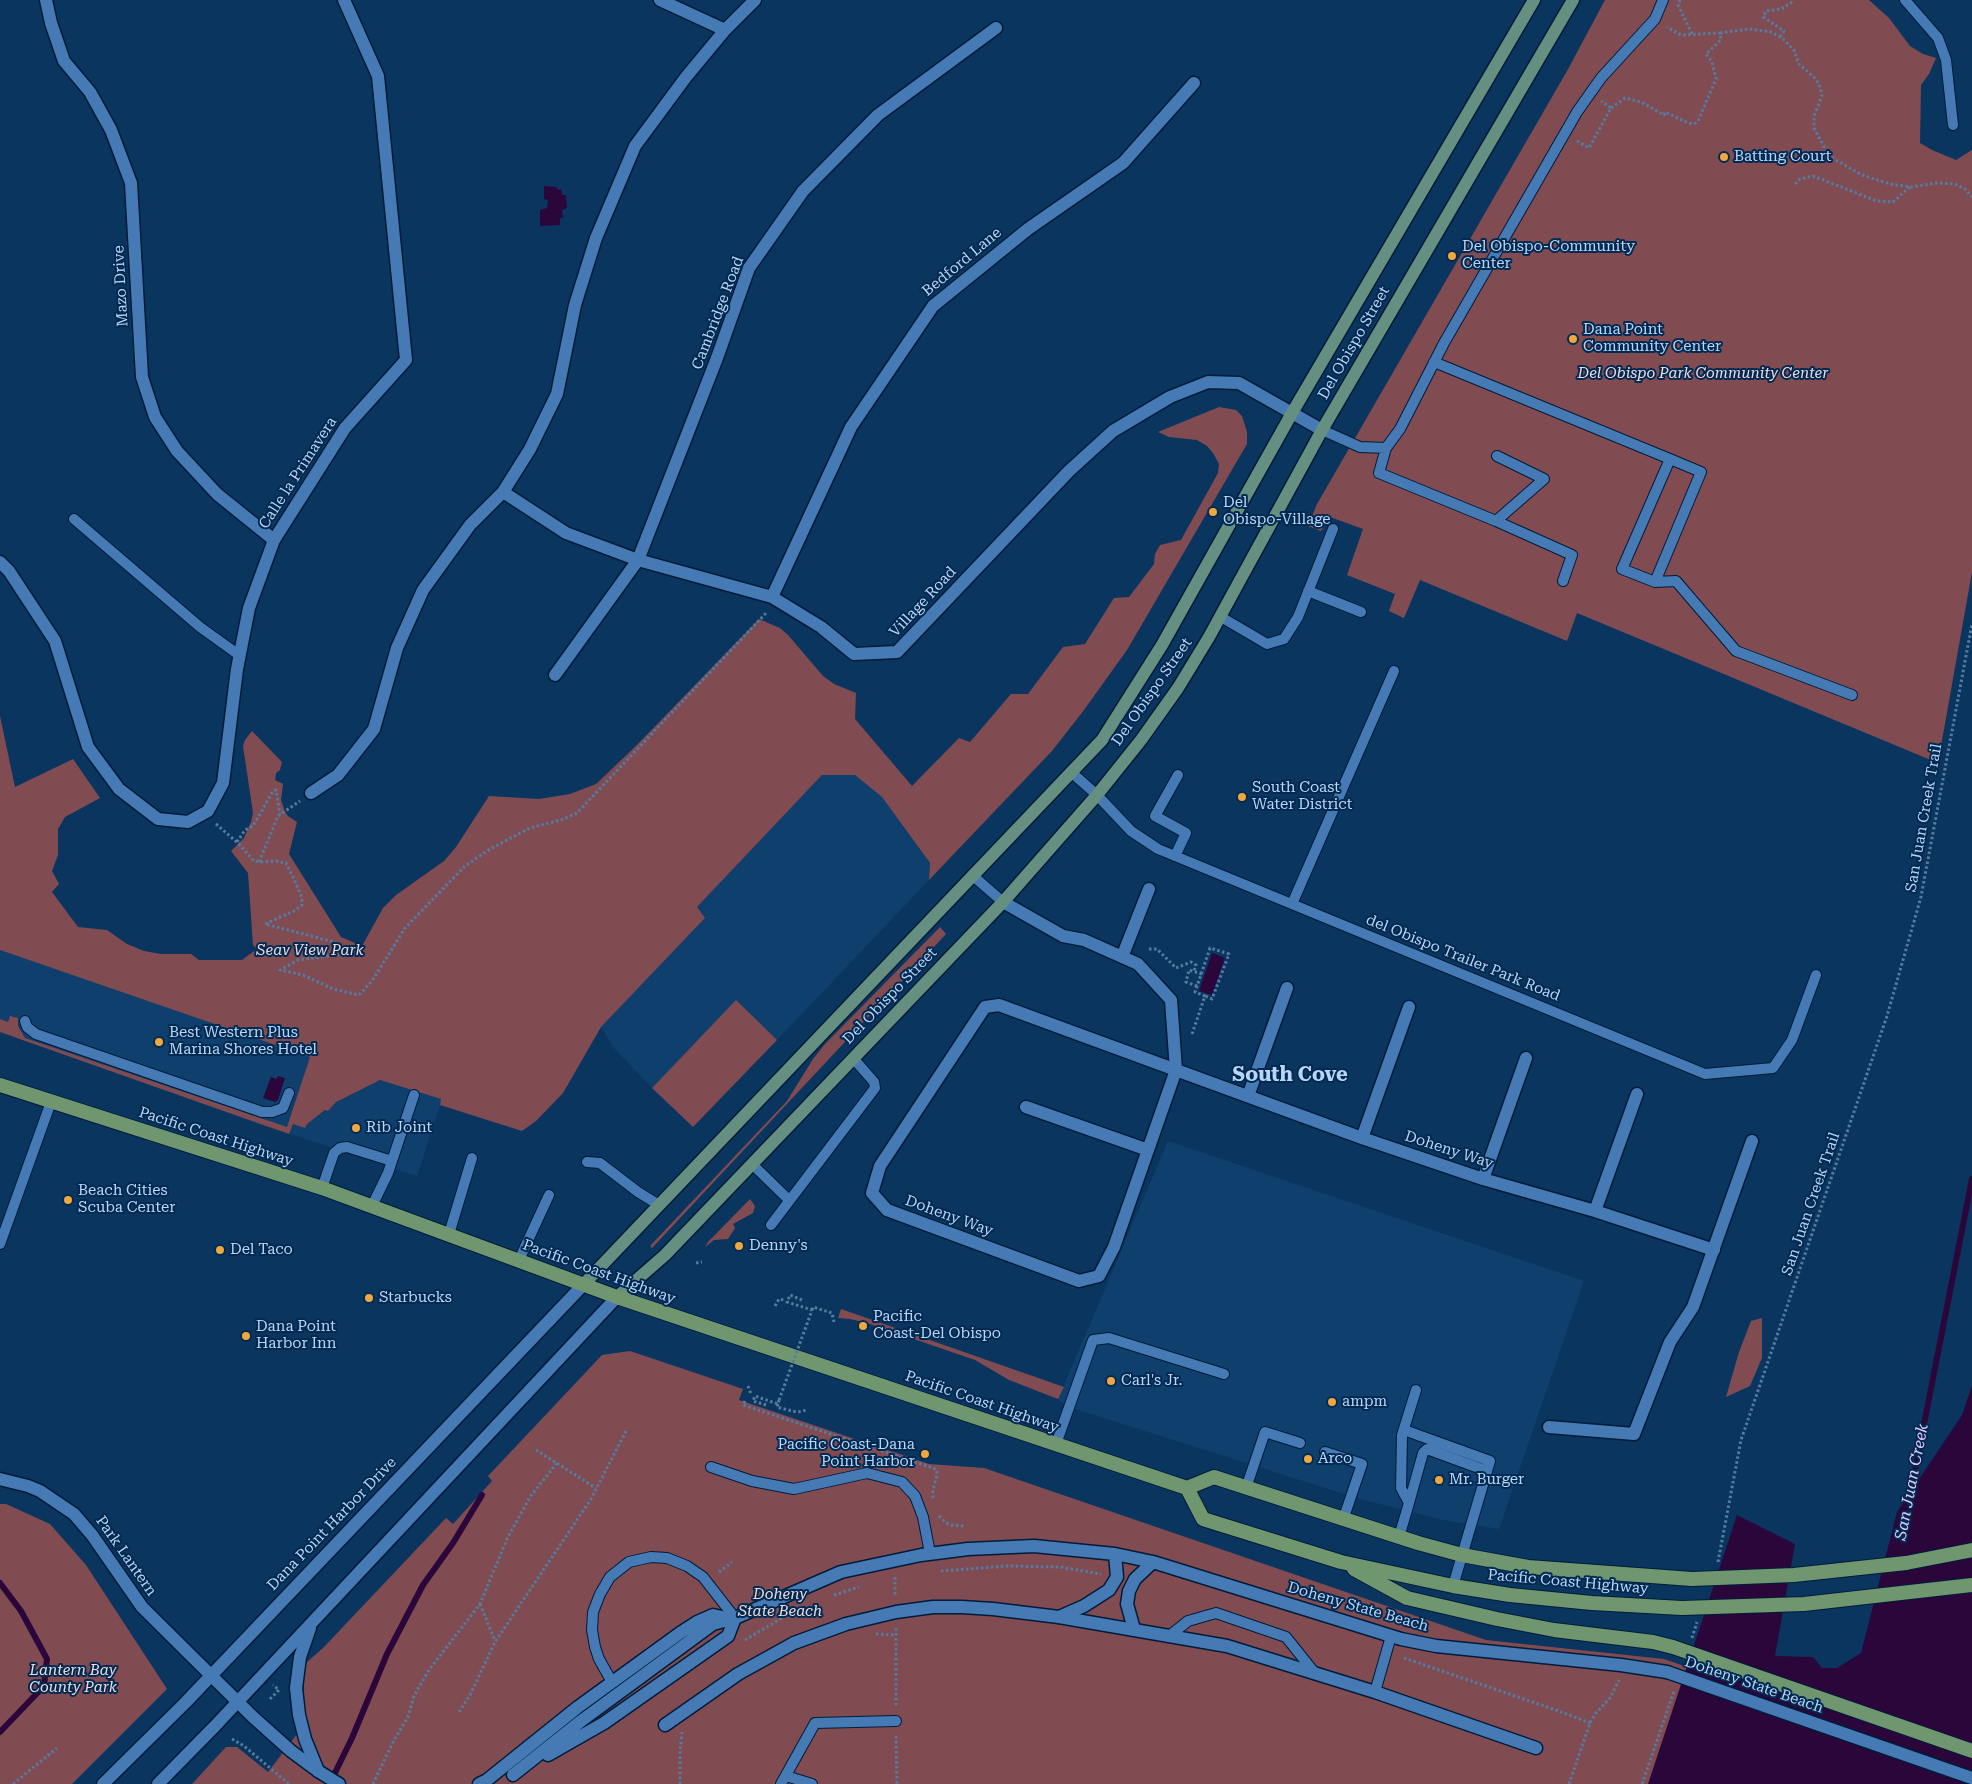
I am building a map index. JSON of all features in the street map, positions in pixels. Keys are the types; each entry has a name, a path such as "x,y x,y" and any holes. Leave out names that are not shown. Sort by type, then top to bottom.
{"highway":[{"name":"Pacific Coast Highway","path":"0,1086 322,1188 618,1297 1187,1488 1214,1477 1399,1538 1462,1555 1528,1567 1692,1579 1794,1575 1972,1555"},
{"name":"Pacific Coast Highway","path":"1187,1488 1203,1519 1341,1562 1453,1586 1546,1598 1682,1608 1804,1604 1972,1585"},
{"path":"1906,1563 1972,1550"},
{"path":"1341,1562 1407,1598 1525,1624 1653,1642 1673,1647 1972,1751"}],"main road":[{"name":"Del Obispo Street","path":"584,1284 1102,740 1145,673 1292,413 1534,0"},
{"name":"Del Obispo Street","path":"618,1297 665,1255 1002,902 1096,795 1141,740 1178,688 1220,617 1322,430 1573,0"}],"street":[{"name":"Mazo Drive","path":"46,0 50,23 64,61 90,92 111,130 131,183 142,377 155,417 177,451 217,494 274,540"},
{"name":"Calle la Primavera","path":"204,814 208,811 223,783 240,655 249,608 274,540 345,428 406,360 378,76 344,0"},
{"path":"660,0 725,30"},
{"path":"312,793 338,775 374,729 397,648 423,590 470,525 503,492 530,449 557,394 574,305 596,238 635,146 686,77 725,30 756,0"},
{"name":"Cambridge Road","path":"555,675 638,560 717,358 749,268 803,191 878,115 996,28"},
{"name":"Bedford Lane","path":"775,599 851,427 933,306 1028,228 1123,163 1194,83"},
{"name":"Village Road","path":"503,492 566,533 638,560 775,599 822,627 854,654 897,652 1069,471 1113,431 1170,397 1208,382 1239,383 1322,430"},
{"path":"0,562 9,571 56,641 88,747 119,789 158,819 188,822 204,814"},
{"path":"1122,957 1149,890"},
{"name":"Doheny Way","path":"1002,902 1063,936 1084,940 1138,964 1171,1000 1176,1070 1114,1247 1099,1276 1079,1281 887,1210 872,1193 880,1166 985,1007 999,1005 1176,1070 1248,1096 1362,1138 1483,1180 1595,1211 1714,1250"},
{"path":"1248,1096 1287,988"},
{"path":"1362,1138 1409,1006"},
{"path":"1483,1180 1526,1058"},
{"path":"1595,1211 1637,1094"},
{"path":"1026,1108 1148,1150"},
{"path":"1549,1427 1634,1434 1670,1342 1693,1307 1752,1141"},
{"name":"Dana Point Harbor Drive","path":"103,1784 186,1703 584,1284"},
{"path":"158,1784 618,1297"},
{"name":"Park Lantern","path":"0,1479 40,1491 74,1514 92,1535 142,1607 237,1701"},
{"name":"Doheny State Beach","path":"616,1687 713,1624 735,1618 841,1572 930,1553 1034,1546 1115,1554 1153,1562 1391,1636 1436,1646 1621,1665 1667,1672 1972,1778"},
{"path":"1059,1617 1084,1606 1109,1590 1117,1577 1115,1554"},
{"path":"1134,1629 1127,1604 1129,1591 1135,1579 1153,1562"},
{"path":"665,1725 738,1674 794,1643 846,1624 896,1612 933,1607 962,1607 1059,1617 1227,1646 1375,1692 1536,1748"},
{"path":"483,1782 513,1775 604,1723 728,1636 735,1618"},
{"path":"312,1622 300,1657 296,1688 301,1723 318,1771"},
{"path":"513,1775 616,1687"},
{"path":"483,1782 616,1687"},
{"path":"237,1701 291,1751 339,1784"}],"lane":[{"path":"1563,582 1572,555 1496,521 1379,473 1386,448 1400,430 1434,362 1564,135 1601,78 1654,19 1663,0"},
{"path":"1905,0 1938,38 1946,60 1952,125"},
{"path":"1434,362 1701,472 1655,582"},
{"path":"1322,430 1360,447 1386,448"},
{"path":"1496,521 1544,479 1497,456"},
{"path":"1670,459 1622,569 1655,582 1676,582 1736,652 1852,695"},
{"path":"74,518 200,627 240,655"},
{"path":"1220,617 1266,644 1284,639 1298,618 1333,529"},
{"path":"1308,591 1361,612"},
{"path":"1292,904 1394,671"},
{"name":"del Obispo Trailer Park Road","path":"1071,772 1131,831 1158,849 1705,1074 1773,1068 1792,1040 1816,975"},
{"path":"1175,856 1186,833 1155,816 1178,775"},
{"path":"972,875 1002,902"},
{"path":"25,1021 28,1027 36,1034 262,1112 272,1112 283,1108 289,1093"},
{"path":"771,1225 875,1088 874,1082 854,1058"},
{"path":"372,1206 388,1173 414,1096"},
{"path":"0,1244 51,1102"},
{"path":"322,1188 334,1154 340,1148 346,1147 392,1161"},
{"path":"449,1234 472,1158"},
{"path":"587,1162 600,1163 638,1192 659,1205"},
{"path":"752,1164 789,1200"},
{"path":"518,1260 549,1195"},
{"path":"1056,1444 1093,1340 1109,1338 1224,1374"},
{"path":"1409,1503 1402,1488 1404,1430 1416,1390"},
{"path":"1404,1430 1490,1462 1453,1586"},
{"path":"1246,1488 1265,1432 1300,1443"},
{"path":"1399,1538 1423,1453 1427,1450 1487,1471"},
{"path":"1325,1452 1362,1464 1343,1520"},
{"path":"711,1467 752,1481 794,1489 867,1473 902,1482 915,1496 923,1517 930,1553"},
{"path":"616,1687 599,1659 592,1630 594,1612 600,1594 610,1577 629,1562 651,1557 667,1558 688,1566 703,1577 735,1618"},
{"path":"1168,1637 1188,1621 1216,1613 1286,1637 1314,1672"},
{"path":"1375,1692 1391,1636"},
{"path":"812,1784 783,1780 815,1723 896,1721"}],"path":[{"path":"1680,0 1678,5 1692,34"},
{"path":"1780,37 1784,32 1763,17 1766,11 1781,9 1791,3 1792,0"},
{"path":"1654,19 1681,35 1750,29 1771,32 1780,37 1794,50 1799,64 1816,79 1820,87 1822,96 1814,116 1814,128 1829,156 1862,175 1890,184 1910,186 1937,183 1955,184 1965,189 1972,197"},
{"path":"1564,135 1589,148 1611,108 1625,98 1641,102 1664,115 1665,112 1694,124 1698,121 1716,79 1712,62 1706,54 1721,40 1720,33"},
{"path":"1590,94 1611,108"},
{"path":"1796,184 1800,179 1813,176 1876,201 1892,202 1910,186"},
{"path":"204,814 237,842 254,861 286,864 302,898 302,905 294,911 265,924 334,942 350,953 298,960 280,970 303,975 333,989 359,996 372,981 405,928 465,866 490,849 530,828 577,813 775,599"},
{"name":"San Juan Creek Trail","path":"1715,1570 1742,1440 1888,1016 1921,897 1972,624"},
{"path":"237,842 245,830 253,826 272,791 276,790 280,814"},
{"path":"259,862 274,822 280,814 312,793"},
{"path":"1210,948 1229,954 1212,999 1195,992 1197,986 1210,948"},
{"path":"1149,949 1157,949 1176,968 1191,962 1196,965 1194,971"},
{"path":"1197,986 1186,982 1189,970 1202,974"},
{"path":"1192,1034 1205,996"},
{"path":"696,1263 702,1262"},
{"path":"802,1300 790,1295 787,1302 811,1312"},
{"path":"775,1306 779,1299 784,1300"},
{"path":"807,1410 798,1412 777,1408 813,1307 832,1313 834,1322"},
{"path":"748,1386 751,1394"},
{"path":"766,1405 753,1401 755,1396 779,1402"},
{"path":"745,1401 743,1405 937,1470 933,1490 934,1505"},
{"path":"459,1712 470,1695 495,1642 591,1499 626,1431"},
{"path":"536,1450 596,1488"},
{"path":"373,1784 393,1742 408,1717 414,1696 429,1670 480,1604 507,1539 530,1496 557,1463"},
{"path":"936,1512 945,1522 965,1526"},
{"path":"719,1572 732,1562"},
{"path":"934,1571 1007,1566 1060,1567 1117,1577"},
{"path":"886,1580 905,1576"},
{"path":"895,1578 897,1784"},
{"path":"828,1597 860,1586"},
{"path":"480,1604 495,1642"},
{"path":"739,1644 789,1614"},
{"path":"1690,1645 1699,1617"},
{"path":"872,1634 896,1635"},
{"path":"1387,1652 1590,1723"},
{"path":"1568,1784 1590,1723 1596,1713 1610,1698 1619,1679 1621,1665"},
{"path":"269,1681 279,1690 270,1699"},
{"path":"1642,1784 1677,1683"},
{"path":"680,1784 680,1751 684,1728"},
{"path":"232,1739 244,1746 289,1784"},
{"path":"13,1784 57,1748"}],"shaded area":[{"path":"544,186 556,187 558,190 561,189 562,195 566,195 567,208 562,210 563,218 560,218 560,225 540,226 540,210 547,208 548,200 544,199"},
{"path":"822,775 855,775 882,797 930,864 929,880 777,1040 736,1001 652,1088 614,1048 601,1027 705,918 697,907"},
{"path":"0,950 310,1057 289,1122 305,1128 307,1124 326,1110 328,1111 336,1102 380,1080 442,1099 417,1176 239,1117 0,1032"},
{"path":"1212,953 1225,958 1212,995 1199,991"},
{"path":"278,1076 285,1078 278,1100 275,1102 263,1098 271,1077 276,1079"},
{"path":"1168,1141 1584,1281 1499,1529 1443,1520 1360,1499 1069,1407 1058,1399"},
{"path":"1972,1385 1972,1784 1648,1784 1737,1515 1795,1544 1775,1656 1813,1657 1822,1668 1837,1668 1861,1653 1897,1512 1962,1415"}],"green space":[{"name":"Del Obispo Park Community Center","path":"1605,0 1869,0 1889,18 1910,46 1923,54 1936,58 1929,74 1921,85 1920,143 1956,160 1972,150 1972,572 1938,763 1577,613 1567,641 1420,580 1404,618 1389,611 1395,594 1347,575 1363,529 1330,517 1321,531 1308,526 1317,504 1567,71"},
{"name":"Seav View Park","path":"1219,407 1236,410 1242,416 1247,432 1247,444 1127,650 1052,751 929,880 930,863 882,797 855,775 822,775 697,907 705,918 601,1027 563,1093 536,1121 522,1131 440,1105 441,1099 380,1080 336,1102 328,1111 325,1110 307,1124 305,1128 293,1124 289,1134 0,1032 0,1019 8,1022 10,1016 18,1018 18,1026 25,1038 287,1127 310,1057 0,950 0,716 15,787 73,759 100,798 65,817 58,829 58,855 52,871 59,884 52,892 78,927 107,930 127,944 144,951 161,954 191,954 199,960 242,960 257,949 253,945 248,873 231,851 244,838 253,813 243,746 252,731 282,762 280,770 276,773 275,780 283,784 281,800 285,812 297,822 289,854 341,937 362,946 383,908 396,895 444,861 456,847 489,796 539,799 570,794 596,784 637,745 759,619 780,628 788,635 823,676 834,684 856,693 855,719 912,786 959,738 970,742 1011,694 1028,694 1063,647 1085,644 1114,598 1129,597 1154,564 1155,554 1160,545 1181,540 1218,473 1219,464 1207,446 1197,440 1169,437 1158,432"},
{"path":"940,927 946,934 652,1248 650,1246 787,1101 813,1059 825,1044"},
{"path":"736,1000 777,1040 693,1127 652,1088"},
{"path":"750,1199 755,1206 753,1213 733,1224 735,1228 728,1239 714,1240 705,1247 708,1242"},
{"path":"841,1309 1064,1387 1058,1399 1009,1380 975,1360 867,1323 838,1318"},
{"path":"1762,1318 1762,1358 1750,1386 1726,1397 1739,1352 1751,1321"},
{"name":"Doheny State Beach","path":"630,1351 743,1389 739,1400 929,1464 984,1468 1486,1640 1664,1659 1972,1765 1972,1784 192,1784 226,1747 237,1747 268,1772 307,1721 303,1698 305,1664 324,1647 446,1518 453,1524 492,1481 488,1476 602,1355"},
{"name":"Lantern Bay County Park","path":"0,1504 6,1504 50,1524 86,1565 167,1689 72,1784 0,1784"}],"waterway":[{"name":"San Juan Creek","path":"1909,1501 1972,1179"},
{"path":"331,1781 352,1738 387,1654 423,1585 453,1543 482,1495"},
{"path":"0,1583 21,1611 47,1659 44,1686 0,1732"}],"place":[{"name":"Batting Court","path":"1724,157"},
{"name":"Del Obispo-Community Center","path":"1452,256"},
{"name":"Dana Point Community Center","path":"1573,339"},
{"name":"Del Obispo-Village","path":"1213,512"},
{"name":"South Coast Water District","path":"1242,797"},
{"name":"Best Western Plus Marina Shores Hotel","path":"159,1042"},
{"name":"Rib Joint","path":"356,1128"},
{"name":"Beach Cities Scuba Center","path":"68,1200"},
{"name":"Denny's","path":"739,1246"},
{"name":"Del Taco","path":"220,1250"},
{"name":"Starbucks","path":"369,1298"},
{"name":"Pacific Coast-Del Obispo","path":"863,1326"},
{"name":"Dana Point Harbor Inn","path":"246,1336"},
{"name":"Carl's Jr.","path":"1111,1381"},
{"name":"ampm","path":"1332,1402"},
{"name":"Pacific Coast-Dana Point Harbor","path":"925,1454"},
{"name":"Arco","path":"1308,1459"},
{"name":"Mr. Burger","path":"1439,1480"}],"district":[{"name":"South Cove","path":"1290,1075"}]}
